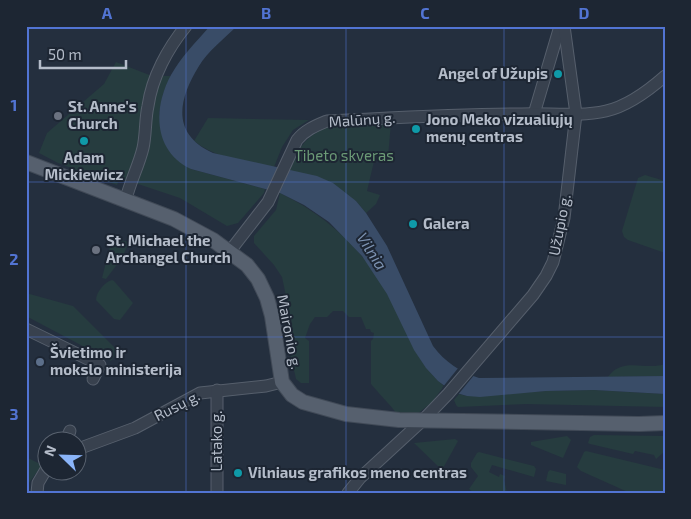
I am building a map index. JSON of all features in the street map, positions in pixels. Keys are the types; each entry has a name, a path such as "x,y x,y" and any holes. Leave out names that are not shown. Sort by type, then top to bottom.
{"main road":[{"name":"Maironio g.","path":"26,162 126,199 189,226 230,251 247,265 264,289 272,316 282,382 286,389 298,399 314,406 346,414 381,419 665,423"}],"street":[{"path":"126,199 143,147 148,103 154,80 178,35 186,26"},
{"path":"560,26 534,114 576,114 605,111 621,106 649,90 665,76"},
{"name":"Užupio g.","path":"423,420 448,394 533,295 553,262 564,218 576,114 564,26"},
{"name":"Malūnų g.","path":"230,251 272,196 290,151 302,134 312,127 327,121 534,114"},
{"path":"26,329 100,365 93,379"},
{"name":"Rusų g.","path":"88,445 135,428 200,393 264,386 282,382"},
{"name":"Latako g.","path":"217,390 217,493"},
{"path":"348,493 360,478 423,420"}],"green space":[{"path":"116,62 152,76 171,76 163,94 159,114 191,169 265,189 264,193 238,223 227,226 180,198 120,178 117,185 58,163 39,153 47,133 104,84"},
{"path":"208,118 309,120 293,130 282,147 274,167 222,156 194,141"},
{"name":"Tibeto skveras","path":"391,123 388,157 375,157 367,191 380,195 376,204 366,213 356,201 288,170 305,142 323,129 332,125"},
{"path":"645,175 665,181 665,253 628,240 624,237 622,231 638,178"},
{"path":"280,193 313,212 342,235 378,278 418,355 434,377 444,386 432,402 416,415 397,414 371,384 371,341 374,333 370,329 366,329 361,317 349,317 343,311 333,311 327,317 315,317 310,324 305,338 309,341 309,383 301,383 296,379 286,336 292,325 282,277 254,243 254,236 276,210"},
{"path":"112,238 129,242 122,258 106,279 102,278"},
{"path":"112,280 133,303 120,320 114,319 96,300 101,288"},
{"path":"26,293 73,306 118,351 111,361 26,316"},
{"path":"665,364 665,376 608,377 620,367 658,366"},
{"path":"594,390 665,394 665,407 526,404 458,407 454,400 459,394 467,396"},
{"path":"594,435 665,436 665,451 656,459 654,455 635,451 633,454 588,443 590,437"},
{"path":"567,436 571,440 563,458 531,445 531,442"},
{"path":"455,439 458,441 442,470 414,443"},
{"path":"586,451 665,470 665,493 630,493 581,471 577,467"},
{"path":"479,452 534,466 536,469 534,477 492,465 489,472 499,477 500,474 505,476 507,493 474,493 469,489 478,476 471,467 471,463"},
{"path":"26,457 38,463 38,470 26,487"},
{"path":"550,470 566,474 566,485 546,481"}],"water":[{"name":"Vilnia","path":"210,26 237,26 202,61 186,91 182,115 190,136 199,145 213,153 317,176 333,183 356,201 387,246 433,346 448,362 465,373 479,378 665,376 665,394 594,390 546,391 480,397 453,392 438,381 426,368 414,350 387,294 362,256 329,222 304,205 280,193 191,169 178,161 169,151 163,140 159,114 165,88 179,62"}],"pier":[{"path":"459,367 475,374 457,396 442,388"}],"place":[{"name":"Angel of Užupis","path":"558,74"},
{"name":"St. Anne's Church","path":"58,116"},
{"name":"Jono Meko vizualiųjų menų centras","path":"416,129"},
{"name":"Adam Mickiewicz","path":"84,141"},
{"name":"Galera","path":"413,224"},
{"name":"St. Michael the Archangel Church","path":"96,250"},
{"name":"Švietimo ir mokslo ministerija","path":"40,362"},
{"name":"Vilniaus grafikos meno centras","path":"238,473"}]}
